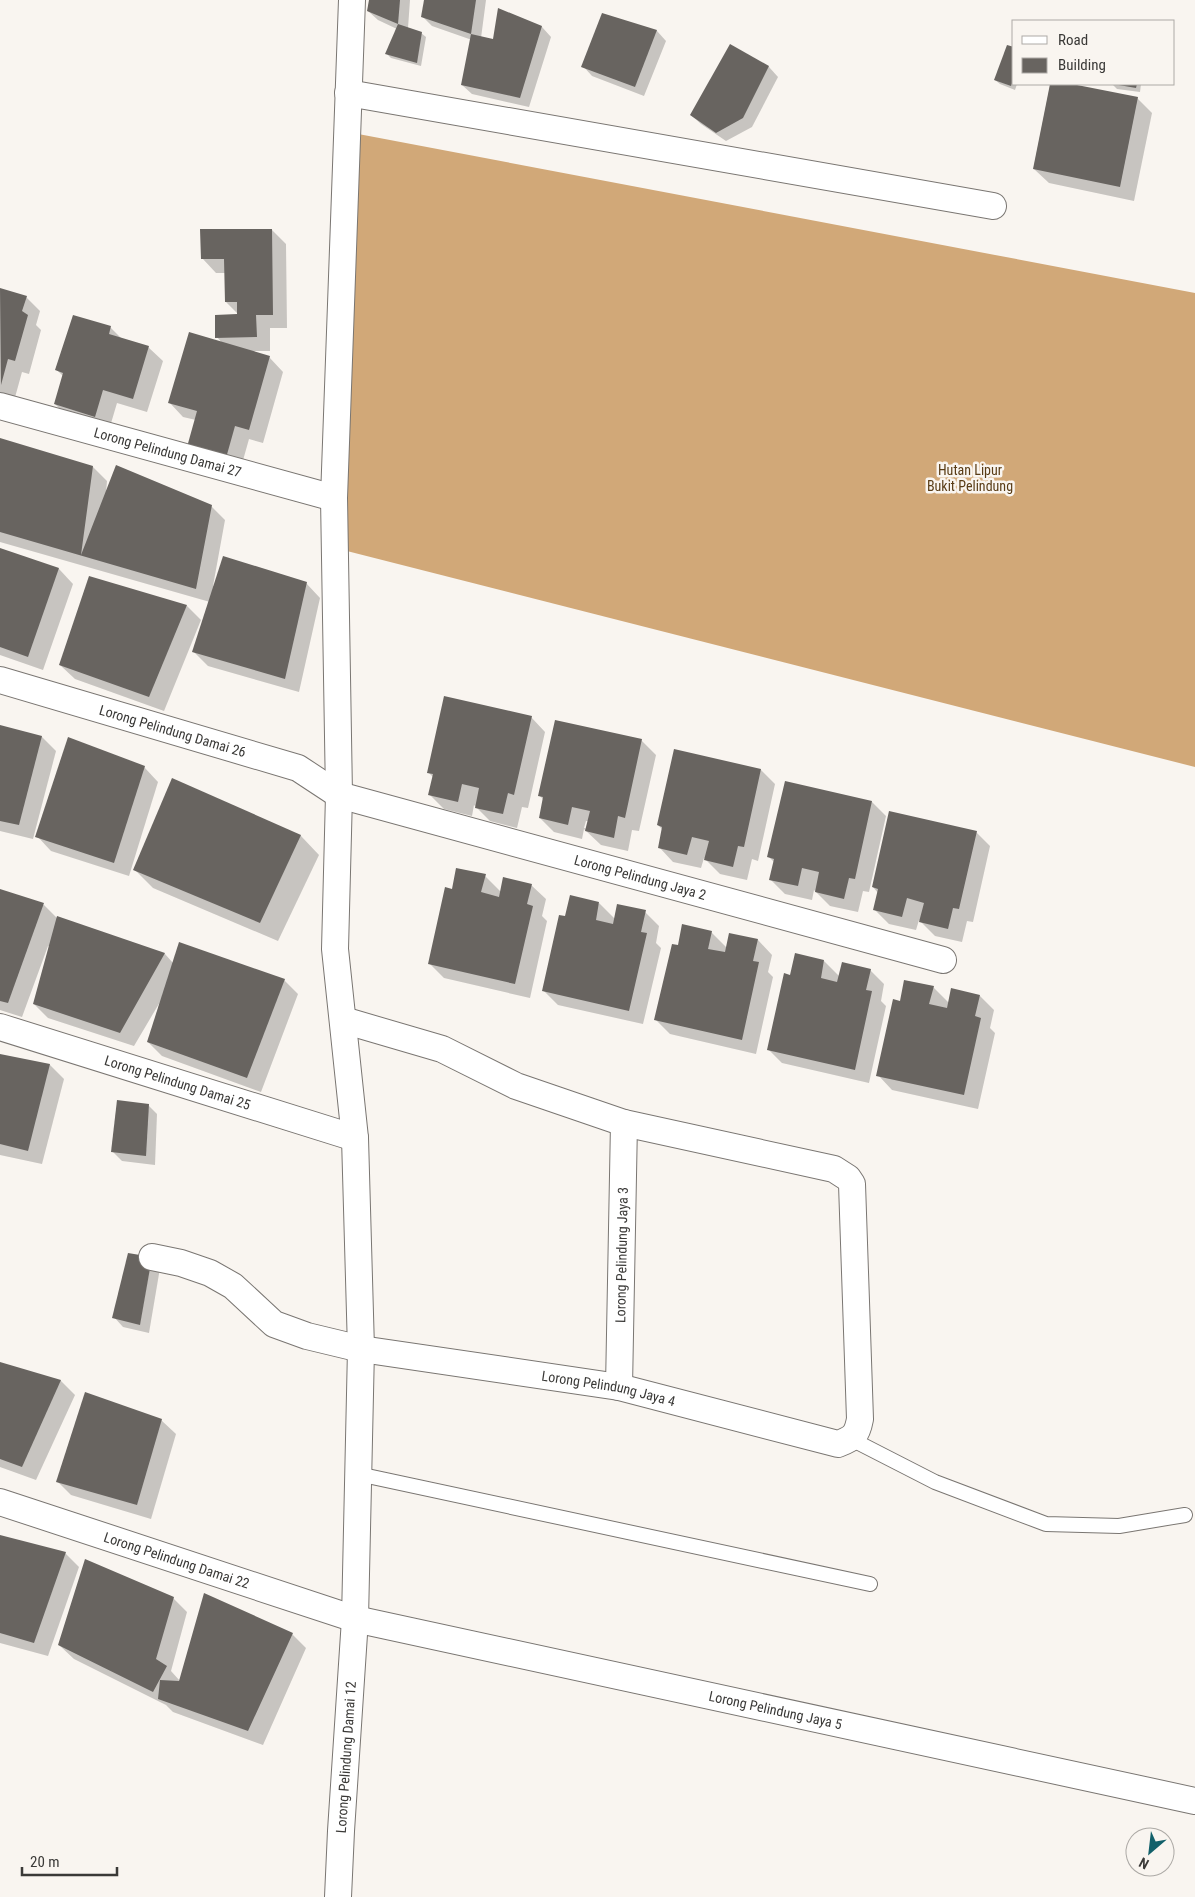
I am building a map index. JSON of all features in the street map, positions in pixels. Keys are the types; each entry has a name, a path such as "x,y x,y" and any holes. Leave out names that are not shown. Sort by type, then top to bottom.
{"street":[{"name":"Lorong Pelindung Damai 12","path":"338,1897 340,1831 355,1619 361,1349 356,1138 335,949 340,795 334,498 352,0"},
{"path":"348,93 993,206"},
{"name":"Lorong Pelindung Damai 27","path":"0,406 334,498"},
{"name":"Lorong Pelindung Damai 26","path":"0,680 298,768 340,795"},
{"name":"Lorong Pelindung Jaya 2","path":"340,795 943,960"},
{"path":"343,1020 442,1049 516,1086 624,1123 834,1169 848,1178 852,1184 860,1419 857,1432 850,1440"},
{"name":"Lorong Pelindung Damai 25","path":"0,1027 356,1138"},
{"name":"Lorong Pelindung Jaya 3","path":"619,1387 624,1123"},
{"name":"Lorong Pelindung Jaya 4","path":"152,1257 181,1263 210,1273 233,1286 274,1324 290,1331 361,1349 619,1387 838,1444 850,1440"},
{"name":"Lorong Pelindung Damai 22","path":"0,1502 355,1619"},
{"name":"Lorong Pelindung Jaya 5","path":"355,1619 1195,1801"}],"lane":[{"path":"850,1440 935,1482 1046,1524 1119,1526 1185,1515"},
{"path":"358,1474 870,1584"}],"green space":[{"name":"Hutan Lipur Bukit Pelindung","path":"353,133 1195,293 1195,767 343,550"}],"building":[{"path":"369,0 400,0 398,24 367,11"},
{"path":"424,0 476,0 471,34 421,17"},
{"path":"498,8 542,26 520,98 461,85 471,34 493,39"},
{"path":"602,13 657,30 635,87 581,67"},
{"path":"398,24 422,32 417,63 385,54"},
{"path":"730,44 769,66 743,118 716,133 690,115"},
{"path":"1007,45 1012,46 1011,86 994,80"},
{"path":"1050,85 1077,85 1138,97 1120,187 1033,169"},
{"path":"1119,85 1137,85 1136,88"},
{"path":"200,229 272,229 273,315 256,315 257,337 215,338 215,315 237,314 237,302 225,302 224,259 201,259"},
{"path":"0,288 27,296 22,311 28,315 15,361 8,359 1,385"},
{"path":"73,315 111,326 109,334 149,346 133,399 103,390 95,417 54,404 63,373 55,370"},
{"path":"189,332 270,356 249,430 235,426 226,458 187,447 197,411 168,403"},
{"path":"0,438 93,466 81,555 116,465 212,505 196,589 0,532"},
{"path":"0,548 59,568 28,657 0,647"},
{"path":"223,556 307,582 285,679 192,652"},
{"path":"89,576 187,605 149,697 59,665"},
{"path":"444,696 532,716 514,795 508,793 503,814 475,808 479,788 462,784 458,802 428,795 433,774 427,773"},
{"path":"555,720 642,739 625,818 618,816 614,838 585,831 590,811 572,807 568,825 539,818 543,797 538,796"},
{"path":"0,725 42,736 19,825 0,821"},
{"path":"68,737 145,766 114,863 35,837"},
{"path":"674,749 761,769 744,847 738,846 733,867 704,860 709,841 692,837 687,855 658,848 662,827 657,825"},
{"path":"172,778 301,835 260,923 133,870"},
{"path":"785,781 872,801 855,879 849,878 844,899 815,892 819,872 802,868 798,886 769,880 774,859 767,857"},
{"path":"889,811 977,831 959,909 953,908 948,929 919,922 924,903 907,898 902,917 873,910 878,889 872,887"},
{"path":"456,868 486,874 481,892 499,897 503,877 532,884 527,904 533,906 515,984 428,964 445,887 452,889"},
{"path":"0,889 44,903 8,1003 0,1001"},
{"path":"570,895 599,902 596,920 613,924 617,904 646,910 641,932 647,933 629,1011 542,991 559,915 565,916"},
{"path":"57,916 165,953 120,1033 33,1004"},
{"path":"682,924 712,931 708,949 725,952 729,933 758,939 753,961 759,962 742,1040 654,1020 672,944 678,945"},
{"path":"179,942 285,979 247,1078 147,1042"},
{"path":"795,953 824,960 821,978 837,982 842,962 871,969 866,990 872,991 855,1070 767,1050 784,973 790,975"},
{"path":"904,980 934,986 929,1004 947,1008 951,988 980,995 975,1016 981,1018 964,1095 876,1076 893,999 900,1001"},
{"path":"0,1054 50,1064 28,1151 0,1144"},
{"path":"117,1100 149,1104 146,1156 111,1152"},
{"path":"128,1253 152,1257 140,1325 112,1318"},
{"path":"0,1362 61,1380 22,1467 0,1459"},
{"path":"85,1392 162,1419 137,1505 56,1482"},
{"path":"0,1535 66,1552 34,1643 0,1633"},
{"path":"85,1559 174,1597 156,1659 167,1666 153,1692 58,1645"},
{"path":"204,1593 293,1633 248,1731 158,1699 160,1680 179,1681"}]}
